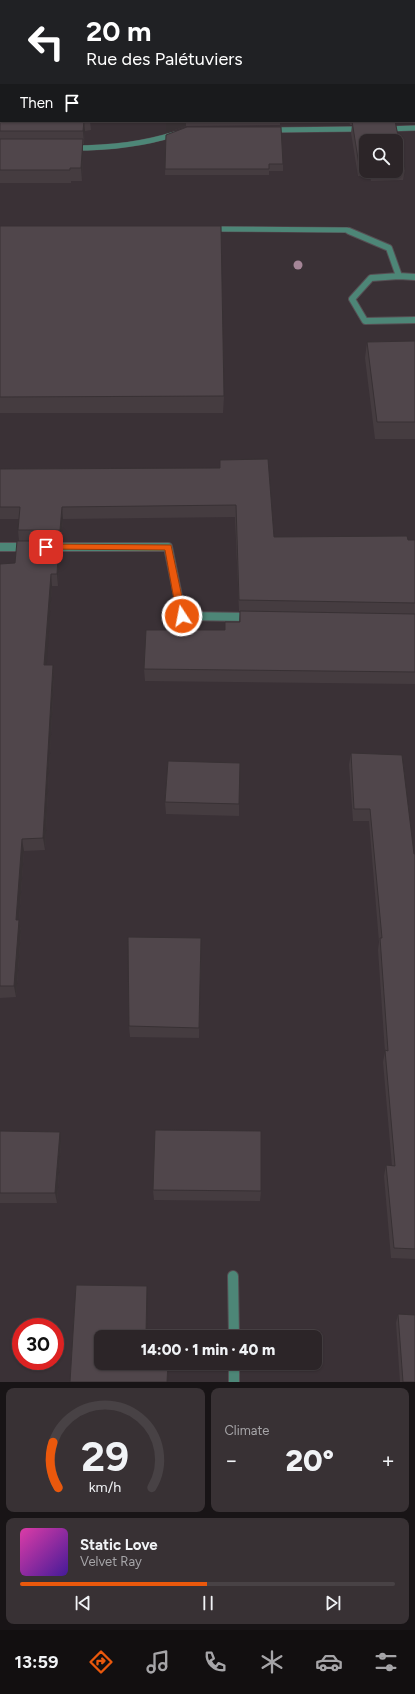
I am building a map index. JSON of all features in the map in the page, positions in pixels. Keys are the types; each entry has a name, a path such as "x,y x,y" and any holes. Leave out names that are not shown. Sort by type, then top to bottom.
{"street":[{"path":"383,129 415,128"},
{"path":"265,130 368,129"},
{"path":"63,148 118,148 162,139 180,133"},
{"path":"205,229 347,230 389,248 399,276"},
{"path":"415,277 399,276 371,278 352,299 365,321 415,320"},
{"path":"0,547 168,547 182,616 260,617"},
{"path":"233,1276 234,1330"},
{"path":"234,1370 234,1382"}],"building":[{"path":"0,122 84,122 83,131 0,131"},
{"path":"352,122 395,122 398,134 359,134 359,165"},
{"path":"187,127 281,127 283,164 269,164 269,169 165,169 166,135"},
{"path":"0,139 83,139 81,168 70,168 70,170 0,170"},
{"path":"0,226 221,226 224,396 0,397"},
{"path":"415,341 415,422 377,422 367,342"},
{"path":"268,459 274,537 407,536 408,540 415,540 415,603 239,600 236,505 62,507 60,530 18,530 20,507 0,507 0,469 220,468 220,460"},
{"path":"17,541 59,541 57,574 51,574 44,665 53,665 43,838 22,839 16,920 19,920 14,986 0,986 0,564 15,563"},
{"path":"240,611 415,614 415,672 144,669 146,630 225,630 225,622 240,622"},
{"path":"351,753 402,755 415,854 415,1249 394,1248 386,1165 395,1166 385,1050 388,1051 380,938 382,938 370,809 354,809"},
{"path":"168,761 240,763 239,804 165,802"},
{"path":"128,937 201,938 199,1028 129,1026"},
{"path":"155,1130 261,1131 261,1191 153,1190"},
{"path":"0,1131 60,1132 55,1193 0,1193"},
{"path":"76,1285 147,1286 146,1330 94,1330 94,1370 168,1370 167,1382 70,1382"},
{"path":"398,1314 415,1315 415,1382 403,1382"}],"route":[{"path":"46,547 168,547 182,616"}]}
